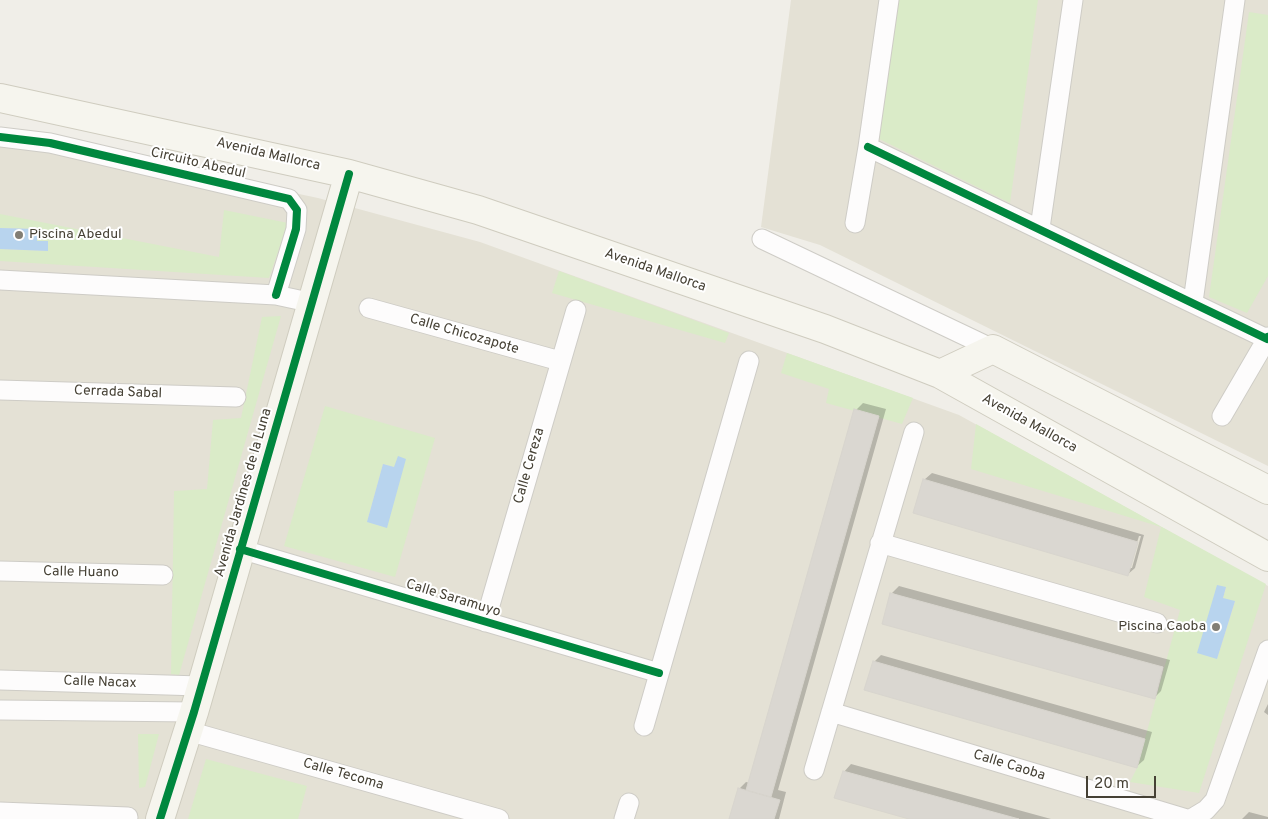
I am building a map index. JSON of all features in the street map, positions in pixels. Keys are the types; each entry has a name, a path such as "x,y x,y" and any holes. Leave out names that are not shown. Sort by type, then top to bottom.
{"main road":[{"name":"Avenida Mallorca","path":"0,98 349,174 478,210 825,328 940,374 1268,557"},
{"name":"Avenida Jardines de la Luna","path":"160,819 194,710 349,174"},
{"path":"940,374 993,349 1268,490"}],"street":[{"path":"855,223 868,147 888,0"},
{"path":"1040,228 1073,0"},
{"path":"1193,302 1236,0"},
{"name":"Circuito Abedul","path":"0,137 50,143 289,199 297,210 296,229 276,295"},
{"path":"868,147 1267,338 1222,416"},
{"path":"762,239 993,349"},
{"path":"0,280 276,295 313,303"},
{"name":"Calle Chicozapote","path":"369,308 560,361"},
{"name":"Calle Cereza","path":"485,622 576,310"},
{"path":"644,726 749,361"},
{"name":"Cerrada Sabal","path":"0,390 236,397"},
{"path":"814,770 914,432"},
{"path":"880,543 1157,623"},
{"name":"Calle Saramuyo","path":"240,549 659,674"},
{"name":"Calle Huano","path":"0,572 163,575"},
{"path":"1189,819 1206,810 1215,800 1268,650"},
{"name":"Calle Nacax","path":"0,680 194,710"},
{"name":"Calle Nacax","path":"0,710 194,710"},
{"name":"Calle Tecoma","path":"194,710 499,819"},
{"name":"Calle Caoba","path":"831,712 1189,819"},
{"path":"0,812 128,817"}],"shaded area":[{"path":"791,0 1268,0 1268,466 820,245 761,227"},
{"path":"0,131 318,198 480,242 959,415 1268,586 1268,819 0,819"}],"green space":[{"path":"882,0 1038,0 1010,203 865,132"},
{"path":"1249,12 1268,15 1268,276 1247,313 1209,297"},
{"path":"224,210 288,223 269,278 0,261 0,249 47,251 48,242 37,241 37,229 0,228 0,214 219,257"},
{"path":"559,271 729,333 725,343 552,293"},
{"path":"281,316 179,675 171,674 174,491 207,489 213,420 241,418 262,317"},
{"path":"787,353 913,398 902,424 826,403 829,389 781,373"},
{"path":"325,406 435,438 395,577 284,546","holes":["383,464 394,467 367,522"]},
{"path":"976,424 1266,584 1199,793 1130,782 1137,768 1180,610 1144,597 1161,527 971,469","holes":["1217,585 1226,588 1223,598 1235,602 1217,659"]},
{"path":"138,734 159,734 145,787 139,788"},
{"path":"206,759 307,786 298,819 188,819"}],"water":[{"name":"Piscina Abedul","path":"0,228 38,229 37,241 48,241 48,251 0,249"},
{"path":"398,456 406,459 387,528 367,522 383,464 394,467"},
{"name":"Piscina Caoba","path":"1217,585 1226,587 1223,598 1235,601 1217,659 1197,653"}],"building":[{"path":"854,409 879,416 771,797 746,790"},
{"path":"923,479 1138,542 1128,576 913,513"},
{"path":"890,593 1163,667 1155,699 882,624"},
{"path":"873,661 1145,739 1137,768 864,690"},
{"path":"843,771 1019,819 909,819 834,798"},
{"path":"738,788 780,800 774,819 729,819"}],"cycle path":[{"path":"0,137 50,143 289,199 297,210 296,229 276,295"},
{"path":"868,147 1267,339 1268,337"},
{"path":"160,819 194,712 349,174"},
{"path":"240,549 659,673"}],"place":[{"name":"Piscina Abedul","path":"19,235"},
{"name":"Piscina Caoba","path":"1216,627"}]}
